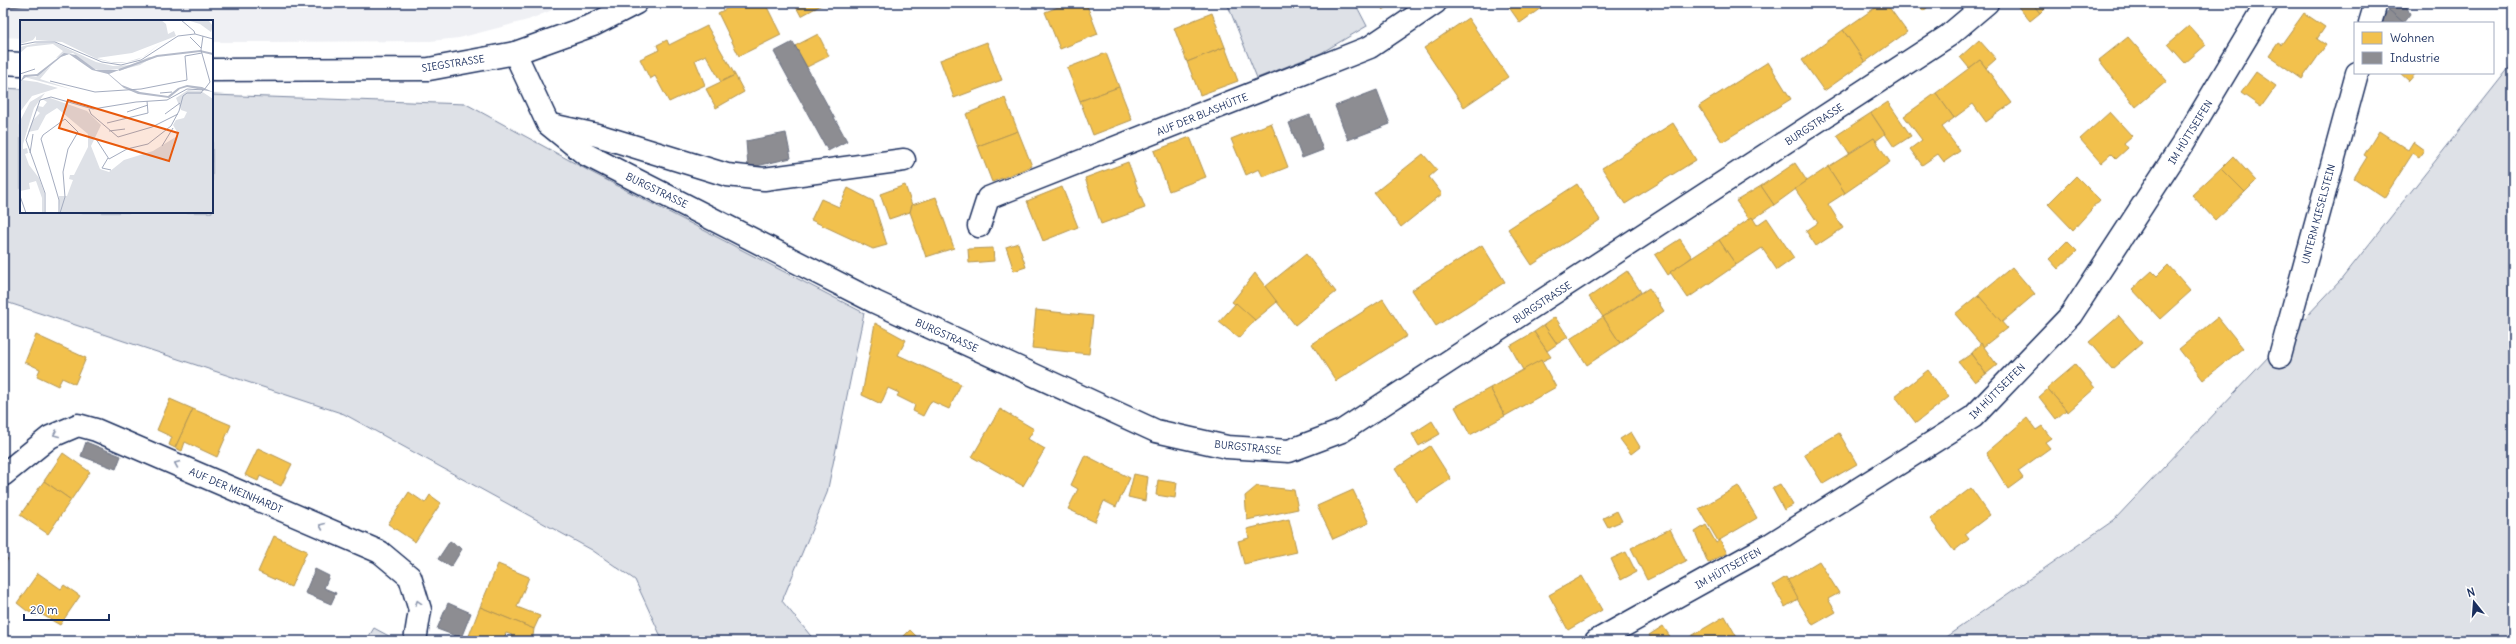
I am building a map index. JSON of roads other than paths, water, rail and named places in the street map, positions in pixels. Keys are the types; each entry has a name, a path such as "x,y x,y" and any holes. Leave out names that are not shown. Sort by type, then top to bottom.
{"street":[{"name":"SIEGSTRASSE","path":"213,70 429,69 515,53 592,25 636,3"},
{"name":"AUF DER BLASHÜTTE","path":"979,226 988,198 1370,47 1434,3"},
{"name":"BURGSTRASSE","path":"515,53 548,124 585,154 875,302 1156,431 1227,447 1289,451 1342,431 1948,36 1987,3"},
{"name":"IM HÜTTSEIFEN","path":"1596,641 1771,544 1973,417 2071,315 2182,145 2267,3"},
{"path":"2370,22 2376,3"},
{"path":"3,63 20,64"},
{"name":"UNTERM KIESELSTEIN","path":"2280,356 2357,74"},
{"path":"548,124 597,135 727,176 764,179 904,160"},
{"name":"AUF DER MEINHARDT","path":"3,475 50,437 78,425 96,430 380,552 410,577 420,610 415,641"}]}
